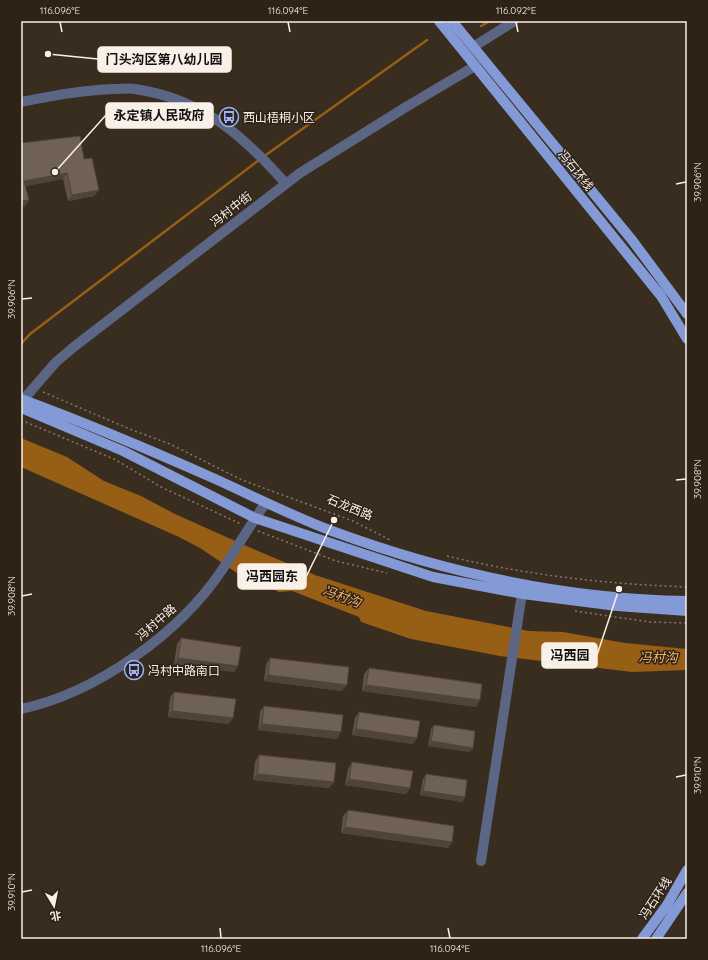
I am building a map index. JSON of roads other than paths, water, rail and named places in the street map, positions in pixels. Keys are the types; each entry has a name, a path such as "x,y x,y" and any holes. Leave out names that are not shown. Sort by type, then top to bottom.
{"main road":[{"name":"冯石环线","path":"439,21 661,296 687,339"},
{"name":"冯石环线","path":"452,21 632,240 687,314"},
{"path":"22,402 177,462 265,504 390,551 523,589 617,606 687,611"},
{"path":"22,402 255,518 433,577 523,589 620,598 687,601"},
{"name":"冯石环线","path":"642,939 667,905 687,870"},
{"name":"冯石环线","path":"656,939 687,893"}],"street":[{"path":"473,47 513,22 512,21"},
{"name":"冯村中街","path":"22,402 56,362 74,346 286,184 406,107 475,66"},
{"path":"21,102 85,90 135,89 186,102 225,124 255,150 286,184"},
{"name":"冯村中路","path":"21,709 53,700 115,671 148,646 193,607 222,571 242,537 265,504"},
{"path":"481,861 523,589"}],"water":[{"name":"冯村沟","path":"21,438 67,457 104,481 141,496 175,514 251,548 315,575 426,611 529,631 563,632 625,643 687,649 687,670 632,672 500,656 411,639 361,622 359,617 292,591 279,592 237,573 200,548 179,537 21,467"}],"waterway":[{"path":"481,26 490,21"},
{"path":"263,157 427,40"},
{"path":"21,344 30,334 259,160"}],"place":[{"name":"门头沟区第八幼儿园","path":"48,54"},
{"name":"西山梧桐小区","path":"229,117"},
{"name":"永定镇人民政府","path":"55,172"},
{"name":"冯西园东","path":"334,520"},
{"name":"冯西园","path":"619,589"},
{"name":"冯村中路南口","path":"134,670"}]}
